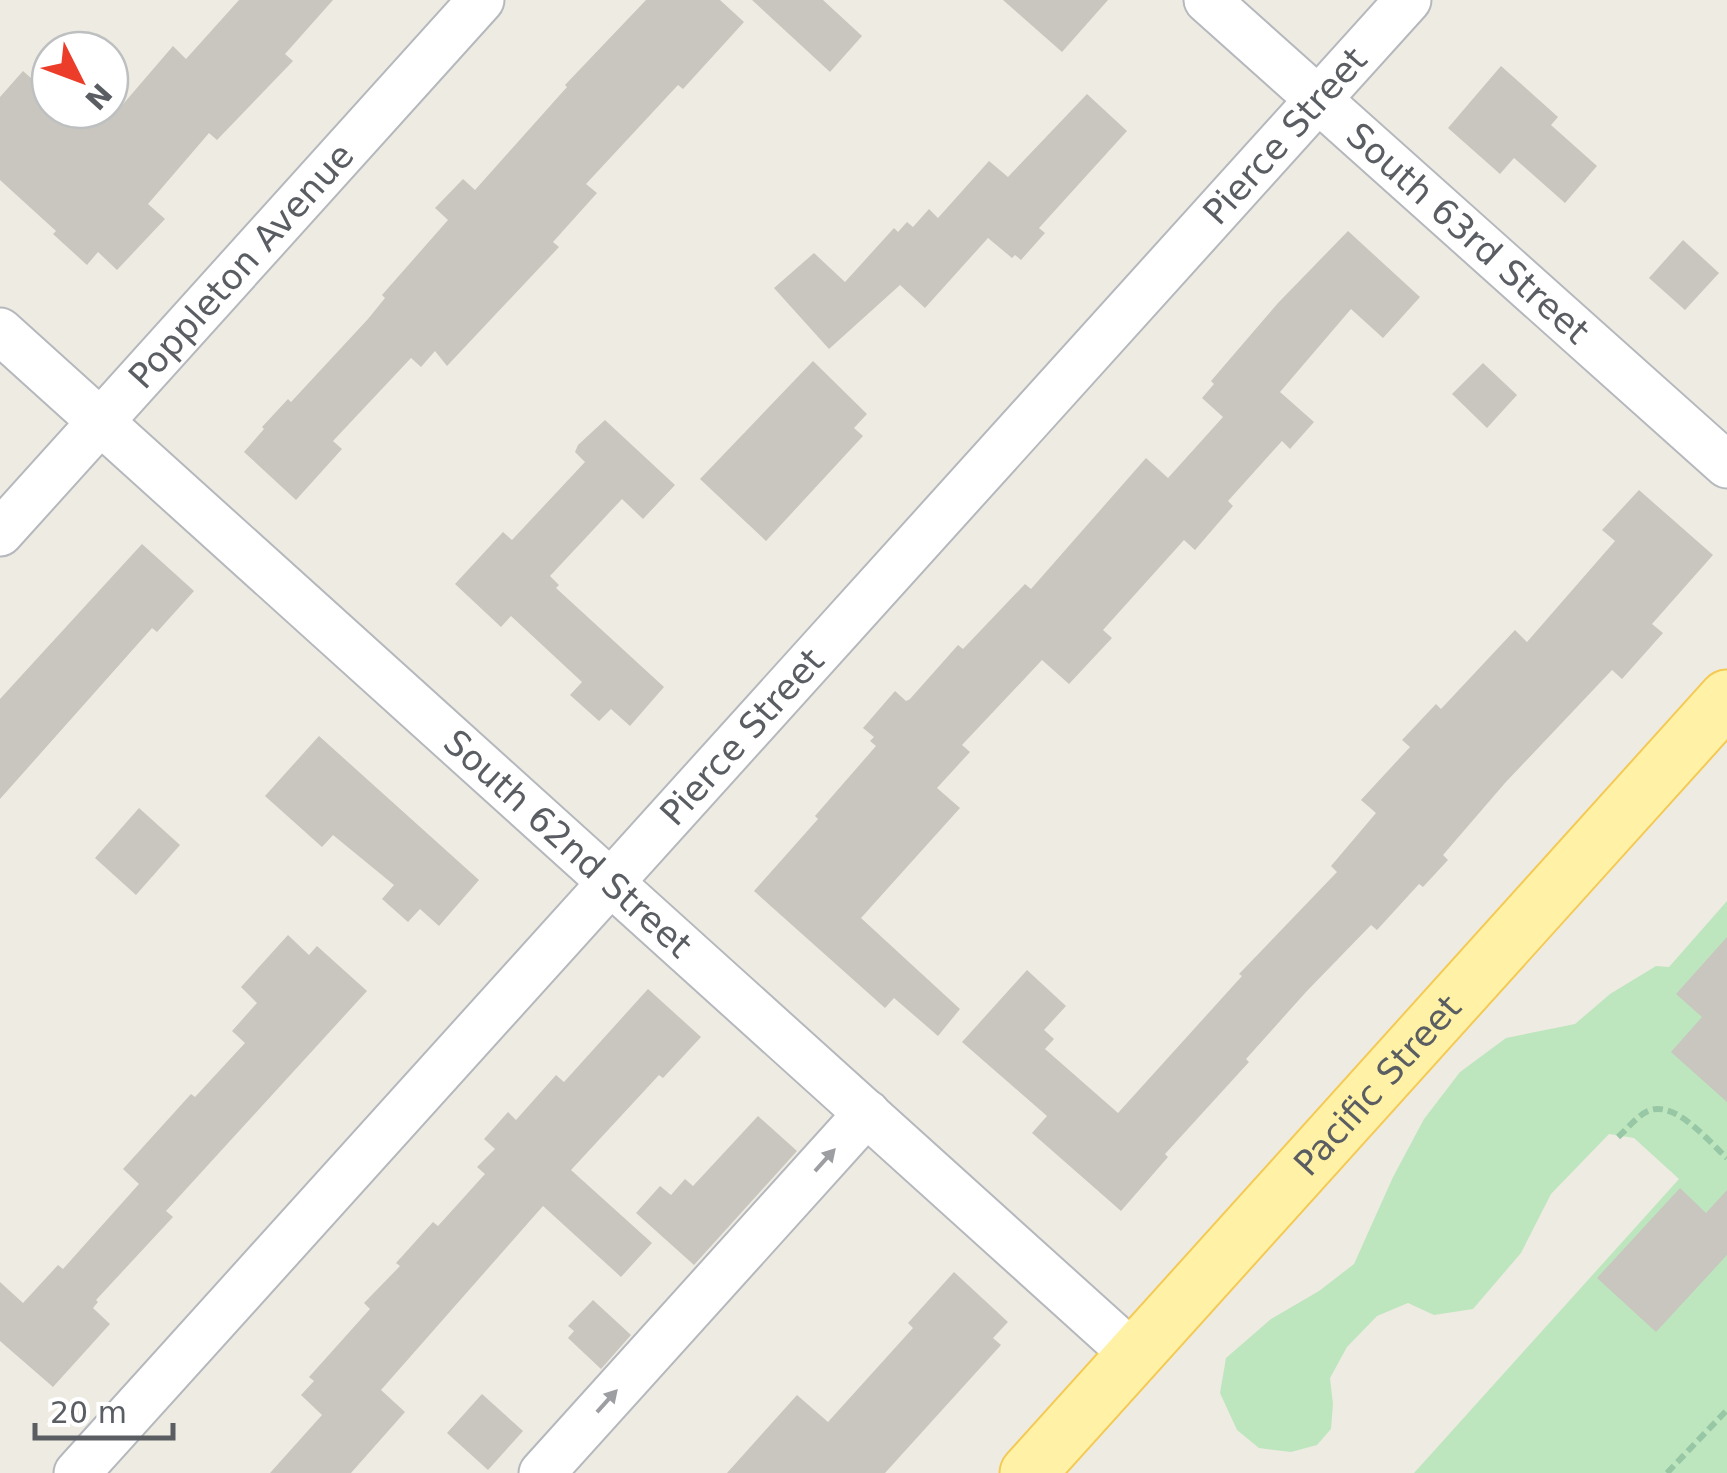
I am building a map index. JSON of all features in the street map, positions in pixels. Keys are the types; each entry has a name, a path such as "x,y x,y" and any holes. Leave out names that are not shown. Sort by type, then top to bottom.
{"main road":[{"name":"Pacific Street","path":"1028,1473 1727,698"}],"street":[{"name":"Poppleton Avenue","path":"0,533 481,0"},
{"name":"South 63rd Street","path":"1208,0 1727,465"},
{"name":"Pierce Street","path":"77,1473 1408,0"},
{"name":"South 62nd Street","path":"0,331 1134,1355"},
{"path":"542,1473 867,1113"}],"path":[{"path":"1618,1136 1650,1110 1667,1110 1727,1158"},
{"path":"1668,1473 1727,1410"}],"green space":[{"path":"1727,901 1727,1473 1414,1473 1679,1179 1634,1138 1609,1134 1551,1194 1521,1253 1473,1309 1434,1315 1408,1303 1377,1316 1347,1347 1330,1378 1331,1429 1317,1445 1291,1452 1259,1448 1237,1430 1220,1393 1226,1358 1271,1319 1319,1291 1354,1264 1424,1119 1460,1072 1506,1038 1575,1024 1610,994 1656,966 1669,967"}],"building":[{"path":"239,0 333,0 285,54 293,61 217,140 209,133 148,204 165,219 117,270 98,252 87,265 0,180 0,97 23,71 30,77 30,130 130,130 130,96 173,46 186,59"},
{"path":"646,0 720,0 744,22 683,89 678,85 586,184 597,193 553,242 559,247 447,366 435,351 421,367 411,358 333,441 342,449 296,500 244,452 288,399 291,402 368,319 385,298 382,295 448,220 435,208 463,179 475,190 565,85"},
{"path":"752,0 823,0 862,36 830,72"},
{"path":"1003,0 1108,0 1062,52"},
{"path":"1501,66 1558,117 1551,125 1597,166 1565,203 1514,158 1500,174 1448,128"},
{"path":"1087,94 1127,131 1039,228 1045,233 1021,260 1015,255 1012,258 988,238 925,308 900,285 829,349 774,288 814,253 845,282 894,228 898,232 907,222 913,227 929,209 938,218 989,161 1008,177"},
{"path":"1348,231 1420,297 1383,338 1351,309 1280,392 1314,422 1290,449 1282,441 1228,501 1233,506 1195,550 1184,540 1103,630 1112,638 1069,684 1042,660 962,745 970,752 937,788 960,808 861,918 960,1009 938,1036 894,998 885,1008 754,891 876,746 870,741 874,737 863,728 895,691 906,701 910,699 958,645 963,649 1025,584 1031,589 1146,458 1168,478 1223,417 1202,398 1214,384 1211,381 1278,303"},
{"path":"1683,240 1719,273 1685,310 1649,278"},
{"path":"813,361 867,414 854,428 863,436 766,541 700,479"},
{"path":"1483,363 1517,395 1487,428 1452,394"},
{"path":"605,420 675,485 643,519 622,499 550,576 559,585 556,588 664,687 630,726 611,709 599,721 570,695 582,682 511,616 501,627 455,584 503,532 512,540 585,462 575,452 578,445"},
{"path":"1639,490 1713,555 1652,624 1663,633 1622,679 1612,670 1505,783 1443,855 1448,860 1423,887 1419,884 1377,930 1371,925 1306,992 1165,1154 1168,1157 1121,1211 1032,1133 1047,1116 962,1042 1027,970 1066,1006 1044,1030 1054,1039 1045,1049 1118,1113 1242,976 1239,974 1337,872 1331,866 1376,813 1361,800 1410,747 1402,740 1436,704 1441,709 1515,630 1527,642 1615,541 1602,530"},
{"path":"142,544 194,591 157,632 152,628 0,799 0,699"},
{"path":"319,736 479,880 439,926 420,909 408,922 382,899 394,885 333,835 322,847 265,796"},
{"path":"139,808 180,845 136,895 95,858"},
{"path":"288,935 309,955 317,946 367,991 166,1211 173,1217 96,1300 93,1308 110,1324 53,1387 0,1341 0,1282 23,1303 58,1265 63,1269 139,1184 123,1169 191,1094 195,1097 245,1043 232,1031 257,1003 241,987"},
{"path":"1727,937 1727,1102 1671,1052 1702,1017 1676,994"},
{"path":"648,989 701,1037 663,1078 659,1075 571,1170 652,1243 621,1277 543,1206 381,1390 405,1412 351,1473 270,1473 322,1415 301,1395 314,1381 309,1377 370,1309 364,1303 400,1266 396,1263 433,1222 438,1226 485,1174 477,1167 495,1149 484,1139 508,1112 516,1120 556,1075 564,1082"},
{"path":"758,1116 797,1151 694,1265 636,1213 660,1186 671,1195 685,1179 693,1186"},
{"path":"1680,1188 1706,1213 1727,1190 1727,1255 1656,1332 1597,1278"},
{"path":"954,1272 1008,1322 993,1338 1001,1345 885,1473 727,1473 797,1395 828,1422 913,1328 908,1323"},
{"path":"593,1300 631,1335 601,1369 568,1338 574,1331 568,1326"},
{"path":"482,1394 523,1431 488,1470 447,1433"}]}
